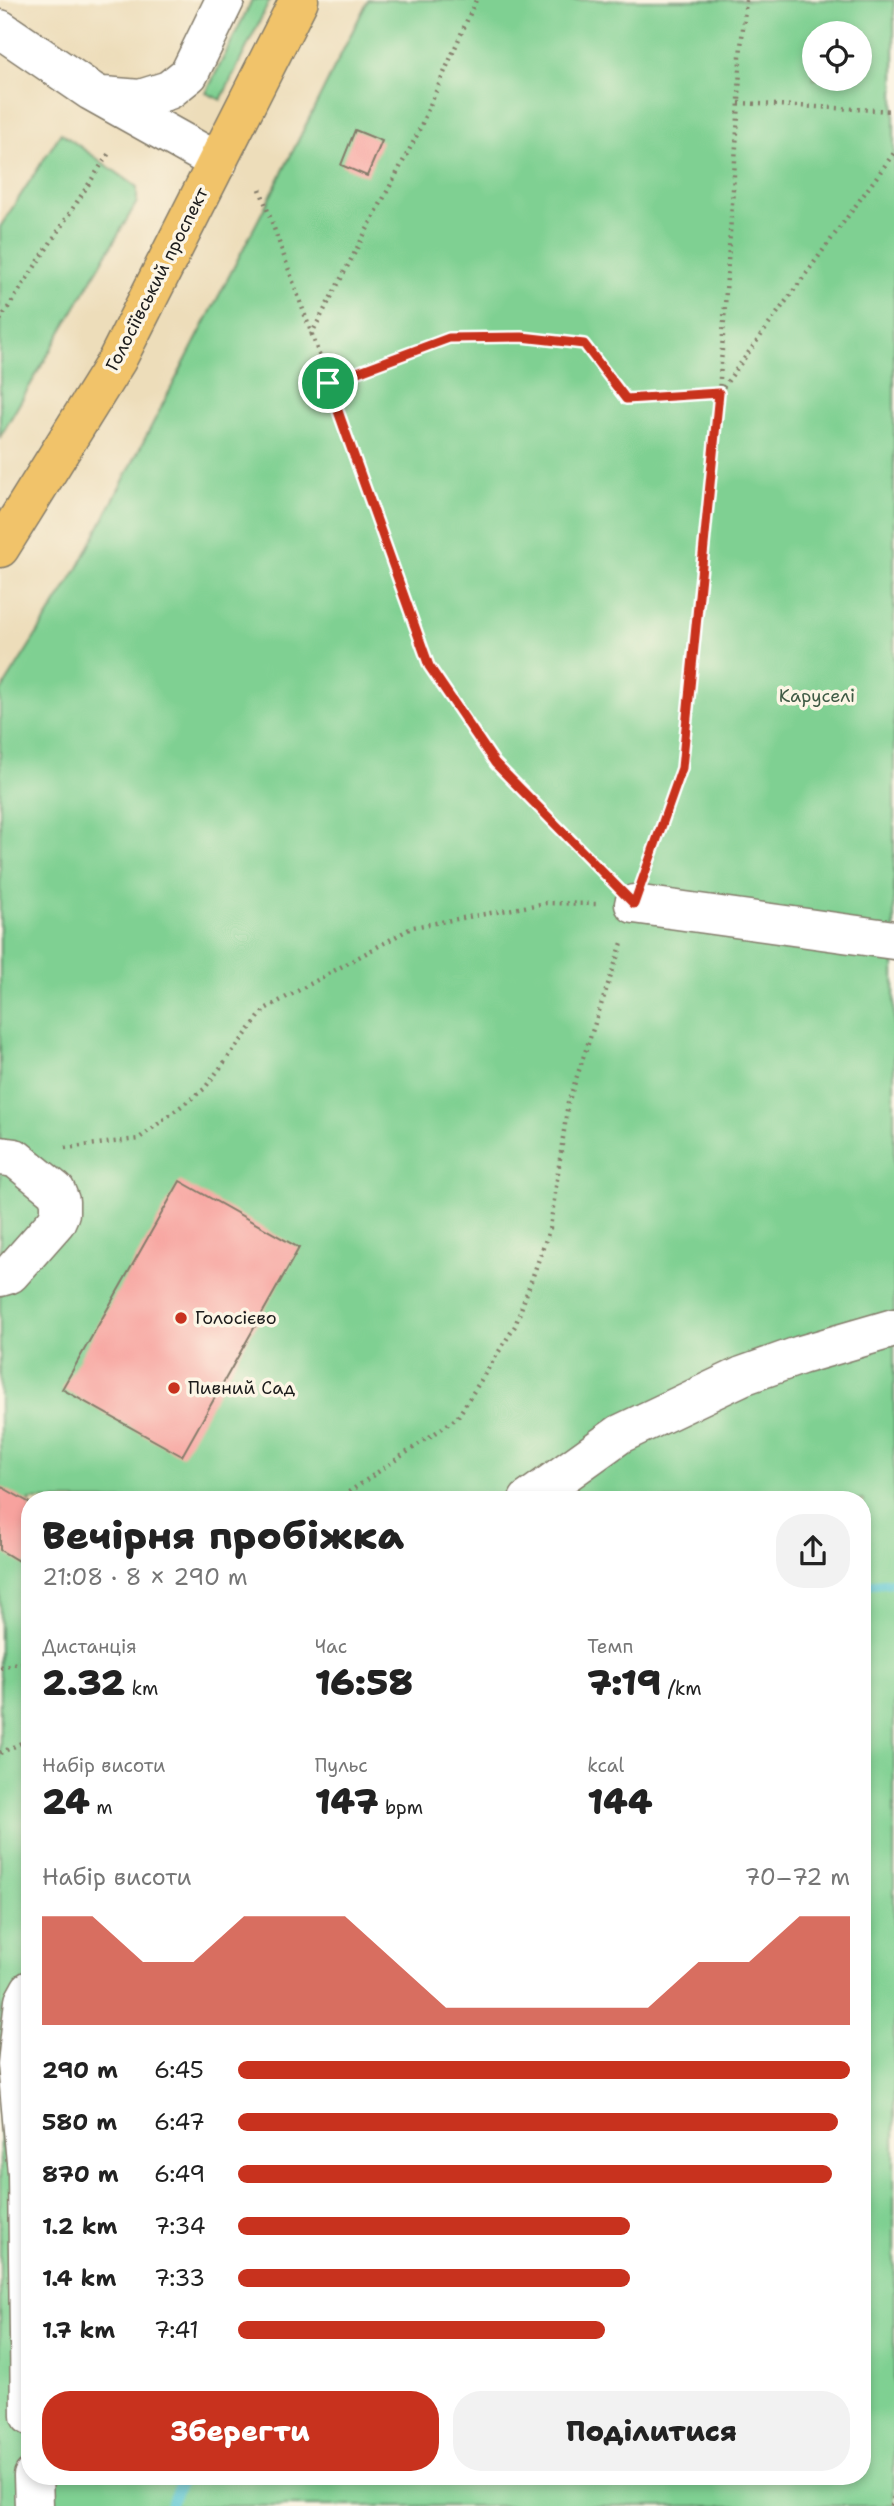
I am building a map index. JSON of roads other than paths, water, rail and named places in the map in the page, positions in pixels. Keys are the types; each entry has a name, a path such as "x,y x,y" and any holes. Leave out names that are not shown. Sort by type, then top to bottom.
{"highway":[{"name":"Голосіївський проспект","path":"0,548 117,360 299,0"}],"street":[{"path":"103,96 140,99 169,90 189,74 225,0"},
{"path":"0,29 103,96 218,162"},
{"path":"634,904 894,940"},
{"path":"0,1277 10,1274 56,1223 60,1213 56,1191 8,1157"},
{"path":"541,1491 620,1434 742,1376 894,1328"},
{"path":"21,2028 17,2064 21,2108"},
{"path":"33,2485 34,2506"}],"waterway":[{"path":"871,1584 894,1582"},
{"path":"170,2506 180,2485"}],"place":[{"name":"Голосієво","path":"181,1318"},
{"name":"Пивний Сад","path":"174,1388"}],"park label":[{"name":"Каруселі","path":"817,696"}]}
